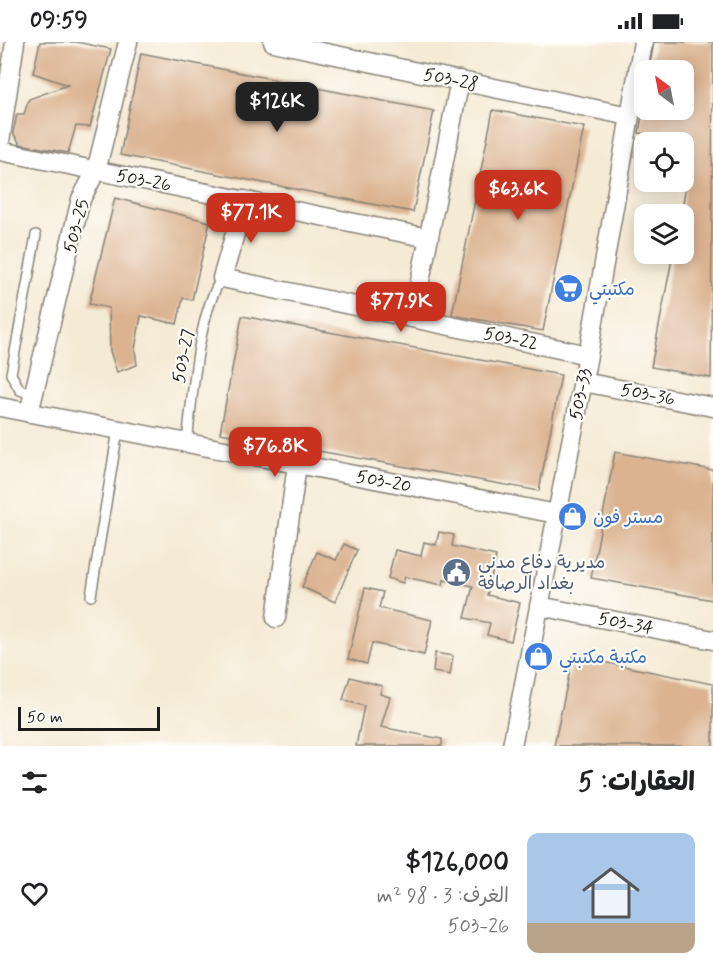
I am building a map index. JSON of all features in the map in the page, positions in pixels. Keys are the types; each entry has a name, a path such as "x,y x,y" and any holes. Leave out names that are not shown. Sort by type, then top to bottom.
{"street":[{"path":"0,142 15,42"},
{"name":"503-25","path":"31,404 81,199 96,171 128,42"},
{"name":"503-28","path":"273,42 629,116"},
{"name":"503-33","path":"512,746 583,382 643,42"},
{"path":"413,317 460,80"},
{"name":"503-26","path":"0,151 429,238"},
{"path":"222,278 245,200"},
{"name":"503-22","path":"222,278 588,355"},
{"name":"503-36","path":"583,382 713,407"},
{"name":"503-20","path":"0,407 31,404 118,430 557,514"},
{"path":"276,618 297,464"},
{"name":"503-34","path":"539,606 713,640"}],"lane":[{"path":"31,404 11,374 36,234"},
{"name":"503-27","path":"187,443 194,375 212,291 222,278"},
{"path":"91,596 118,430"}],"building":[{"path":"40,42 76,42 111,49 90,127 76,126 68,153 20,144 13,133 17,114 24,114 29,99 68,85 33,73"},
{"path":"654,42 713,42 711,378 651,367 671,264 694,264 694,204 683,204 685,192 694,192 694,132 639,132 641,120 694,120 694,60 651,60"},
{"path":"141,53 434,111 413,212 120,155"},
{"path":"493,110 584,127 543,331 452,315"},
{"path":"115,198 210,222 192,300 183,298 177,324 141,316 135,349 137,365 117,372 110,351 109,308 89,304"},
{"path":"242,316 561,375 539,491 220,433"},
{"path":"615,452 713,470 713,600 591,578"},
{"path":"439,532 454,535 452,546 496,556 487,595 520,603 511,641 487,635 490,623 465,618 473,586 444,580 443,585 405,577 403,583 388,578 395,550 421,556 424,542 436,545"},
{"path":"344,544 357,550 335,602 302,587 317,552 336,560"},
{"path":"365,588 383,592 379,608 432,620 424,655 372,643 367,664 348,659"},
{"path":"435,653 453,656 450,675 433,672"},
{"path":"573,656 713,684 713,746 554,746"},
{"path":"350,677 382,686 380,694 390,697 381,727 442,739 442,746 356,746 364,706 343,700"}],"place":[{"name":"مكتبتي","path":"568,289"},
{"name":"مستر فون","path":"572,517"},
{"name":"مديرية دفاع مدني بغداد الرصافة","path":"457,572"},
{"name":"مكتبة مكتبتي","path":"538,657"}]}
